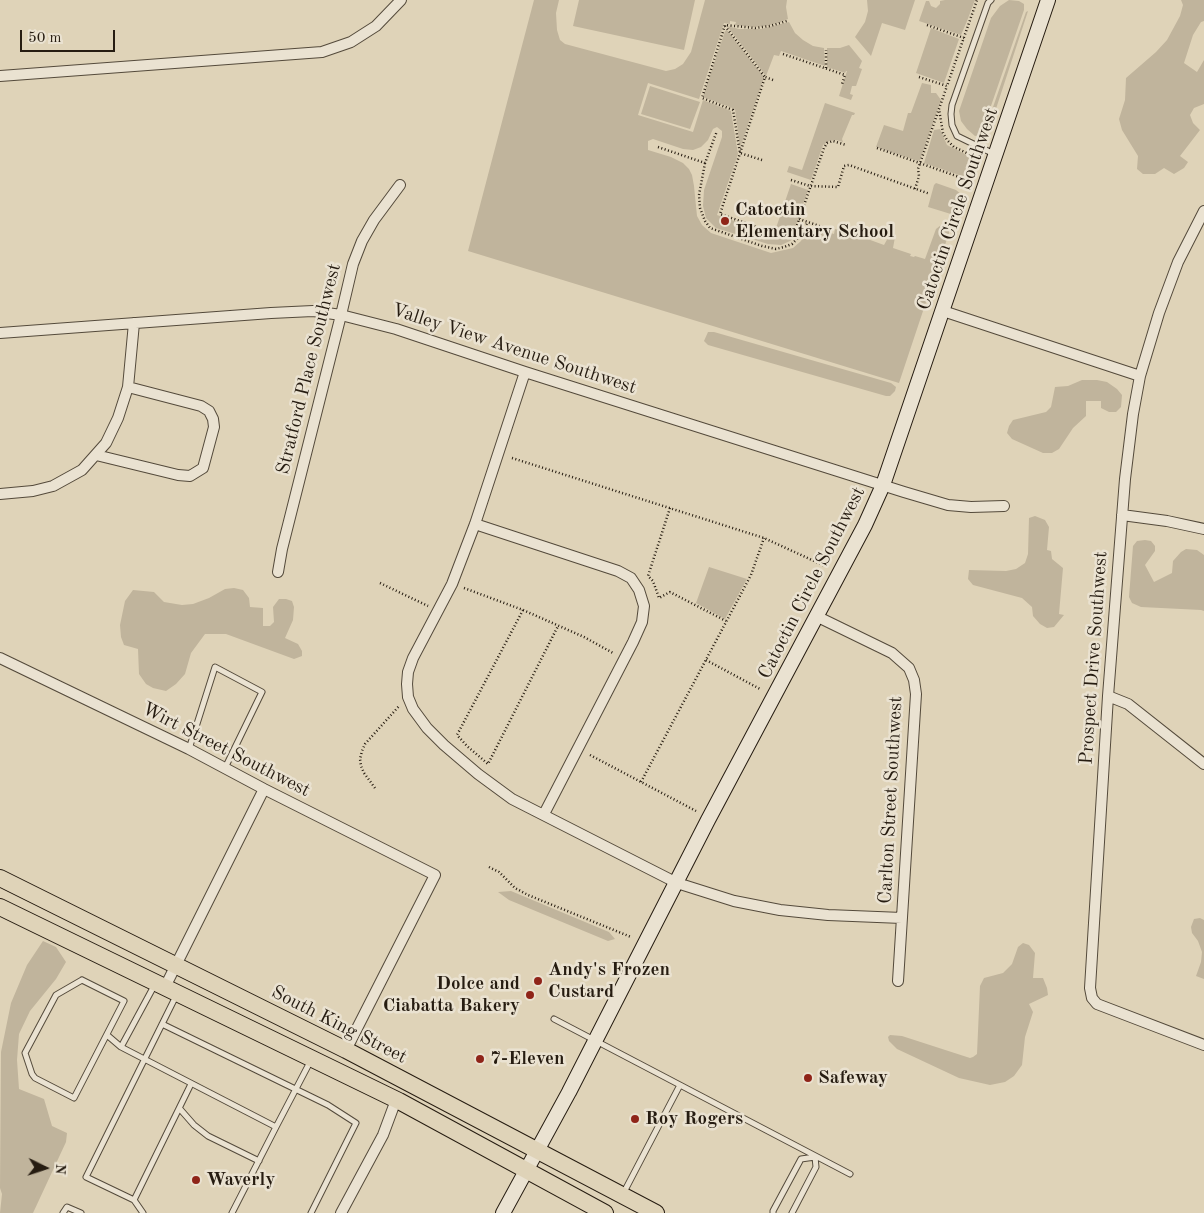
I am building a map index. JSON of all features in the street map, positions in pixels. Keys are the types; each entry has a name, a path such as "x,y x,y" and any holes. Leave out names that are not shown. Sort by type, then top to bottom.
{"main road":[{"name":"Catoctin Circle Southwest","path":"503,1213 865,525 883,484 996,155 1044,1"},
{"name":"South King Street","path":"0,878 346,1050 656,1213"},
{"path":"0,907 396,1100 605,1213"}],"street":[{"path":"0,76 322,52 351,42 376,26 401,0"},
{"name":"Stratford Place Southwest","path":"278,572 282,549 342,315 353,264 362,241 374,220 400,185"},
{"name":"Prospect Drive Southwest","path":"1204,211 1178,262 1159,313 1140,376 1133,414 1122,516 1108,696 1090,988 1092,998 1097,1004 1204,1045"},
{"name":"Valley View Avenue Southwest","path":"0,333 271,312 312,311 342,315 396,329 525,372 948,505 971,507 1004,506"},
{"path":"942,311 1140,376"},
{"path":"0,494 33,491 53,486 82,470 106,443 118,418 128,387 134,324"},
{"path":"525,372 475,524 452,584 413,658 408,672 408,698 413,709 427,728 444,745 478,774 512,799 677,883 734,901 780,910 828,915 902,918"},
{"path":"96,454 178,476 190,476 203,468 214,427 209,411 201,406 128,387"},
{"path":"1122,516 1167,520 1204,529"},
{"path":"475,524 618,571 631,578 639,590 644,606 642,622 633,642 544,814"},
{"name":"Carlton Street Southwest","path":"816,616 892,653 909,668 914,680 916,694 898,981"},
{"name":"Wirt Street Southwest","path":"0,658 189,749 435,875 346,1050"},
{"path":"1108,696 1128,704 1204,764"},
{"path":"166,988 264,789"},
{"path":"341,1213 383,1135 396,1100"}],"lane":[{"path":"991,0 988,3 952,105 952,125 957,136 996,155"},
{"path":"189,749 215,666 262,692 225,768"},
{"path":"82,980 124,1000 107,1035 74,1098 35,1078 32,1074 25,1053 56,995 82,980"},
{"path":"143,1213 134,1200 86,1177 162,1024 166,988"},
{"path":"121,1047 166,988"},
{"path":"554,1019 850,1174"},
{"path":"162,1024 328,1105 356,1123 311,1213"},
{"path":"107,1035 121,1047 276,1127"},
{"path":"232,1213 312,1059"},
{"path":"134,1200 192,1084"},
{"path":"622,1195 680,1085"},
{"path":"180,1109 194,1125 208,1136 259,1161"},
{"path":"773,1213 772,1210 801,1159 815,1157"},
{"path":"792,1213 816,1168 815,1157"},
{"path":"63,1213 67,1207 81,1213"}],"path":[{"path":"915,189 920,164 977,1"},
{"path":"725,25 755,28 787,21"},
{"path":"725,25 765,77 773,80"},
{"path":"725,25 702,98 733,110 740,153"},
{"path":"927,25 964,38"},
{"path":"826,50 826,68"},
{"path":"783,54 845,75 842,84"},
{"path":"765,77 720,214 771,230 780,235 795,231 824,148 828,143 839,142 846,144"},
{"path":"919,77 947,86"},
{"path":"877,148 962,178 970,176 974,171 974,162 969,154 954,147 947,140 943,133 939,109"},
{"path":"716,131 705,163 699,194 700,208 710,228 776,249 792,244 808,222"},
{"path":"658,147 705,163"},
{"path":"740,153 762,160"},
{"path":"792,180 810,186 838,187 844,166 849,166 930,194"},
{"path":"799,219 831,230"},
{"path":"512,458 764,538 824,566"},
{"path":"670,508 648,576 653,581 659,598 670,592 726,621"},
{"path":"641,782 751,575 764,538"},
{"path":"380,583 428,606 424,612"},
{"path":"464,588 523,610 613,653"},
{"path":"523,610 457,735 488,764 558,626"},
{"path":"706,660 760,689"},
{"path":"399,699 404,713"},
{"path":"375,788 361,766 362,751 365,744 400,705"},
{"path":"590,755 696,811"},
{"path":"489,867 499,872 515,888 528,895 631,937"}],"shaded area":[{"path":"534,0 559,0 556,13 557,30 560,40 565,44 666,71 675,69 683,64 691,52 705,0 787,0 788,19 781,22 753,27 735,25 736,22 730,21 730,24 724,23 699,99 648,83 638,115 693,132 703,100 731,111 738,154 717,215 781,237 796,232 800,222 802,224 796,236 781,245 768,244 716,228 706,218 703,206 704,190 722,137 722,131 717,127 713,129 708,140 701,147 693,150 683,149 653,139 648,141 648,150 671,157 683,163 689,169 694,186 697,216 702,225 711,233 771,253 793,248 801,241 809,226 834,234 835,229 854,234 857,226 860,226 864,229 862,237 884,245 889,236 895,237 893,248 911,254 910,256 925,259 936,229 941,225 949,229 899,383 468,251"},
{"path":"579,0 695,0 684,50 573,26"},
{"path":"867,0 915,0 905,30 882,23 871,56 855,37 865,22 868,11"},
{"path":"975,0 961,35 919,21 926,1 929,1 931,6 936,8 940,1"},
{"path":"1009,0 1019,1 1024,4 1024,10 981,135 975,136 961,121 959,111 991,18 1000,6"},
{"path":"1181,0 1204,0 1204,21 1201,22 1193,35 1184,63 1197,72 1204,60 1204,104 1194,108 1190,115 1193,123 1200,130 1180,156 1188,162 1184,168 1174,174 1164,168 1155,174 1143,174 1137,169 1138,156 1122,130 1119,119 1125,100 1126,78 1167,40 1180,16 1183,5"},
{"path":"1028,11 991,124 984,133 1026,12"},
{"path":"789,22 795,33 803,40 813,46 824,48 825,66 781,51 779,56 774,55 766,76 727,26 739,29 761,29"},
{"path":"931,28 959,39 944,83 916,73"},
{"path":"727,30 764,77 740,148 735,109 703,97 725,31"},
{"path":"849,45 862,61 859,68 862,69 856,86 852,86 850,94 853,95 851,100 839,96 847,71 845,73 827,67 827,48 840,48"},
{"path":"922,83 931,85 931,93 936,93 941,100 920,160 918,161 876,147 884,125 903,131 908,113 911,113"},
{"path":"650,86 700,102 690,129 641,114"},
{"path":"825,103 855,113 852,115 842,139 843,142 829,141 823,145 811,180 787,172 789,166 802,170"},
{"path":"940,129 947,145 971,159 972,169 968,175 962,176 924,163 934,130"},
{"path":"936,183 956,190 962,195 954,215 928,207"},
{"path":"791,184 808,190 794,230 781,233 773,231 776,228"},
{"path":"708,332 714,332 891,383 896,387 895,391 890,396 886,396 708,345 704,341"},
{"path":"1082,380 1107,382 1122,395 1121,407 1116,412 1109,412 1101,408 1101,401 1086,401 1086,416 1073,428 1059,449 1052,453 1043,453 1012,439 1007,433 1013,420 1046,412 1051,407 1055,387 1068,386"},
{"path":"1035,516 1045,520 1049,527 1047,550 1051,551 1052,559 1063,568 1059,614 1064,615 1054,627 1047,628 1040,624 1033,616 1032,607 1022,598 973,585 968,579 969,570 1006,571 1016,569 1025,563 1028,554 1029,518"},
{"path":"1137,541 1151,541 1155,546 1155,551 1145,565 1154,582 1172,573 1173,561 1186,549 1197,550 1204,555 1204,611 1141,607 1132,603 1129,597 1133,546"},
{"path":"709,567 747,579 725,619 696,603"},
{"path":"225,589 243,590 249,598 250,607 263,608 263,626 270,626 274,622 273,607 279,599 292,601 294,607 293,620 285,638 298,644 302,651 302,656 294,659 226,634 205,634 191,653 185,674 176,684 166,691 146,684 139,674 138,649 124,645 121,637 120,625 125,601 133,590 154,592 164,602 182,605 193,604"},
{"path":"511,891 609,932 615,939 608,941 509,900 498,892"},
{"path":"1200,918 1204,920 1204,979 1196,976 1202,952 1198,941 1192,933 1191,927 1194,919"},
{"path":"43,941 56,947 66,962 56,979 30,1011 19,1034 17,1060 19,1089 44,1099 52,1126 67,1133 66,1142 33,1213 0,1213 2,1194 0,1188 1,1052 11,1003 27,965"},
{"path":"1023,943 1029,945 1035,953 1033,978 1043,978 1048,995 1029,1004 1033,1012 1025,1037 1022,1065 1014,1076 1005,1082 990,1085 959,1078 897,1049 889,1041 888,1037 890,1035 902,1036 970,1058 973,1057 977,1054 980,986 984,978 1003,973 1012,964 1018,947"}],"place":[{"name":"Catoctin Elementary School","path":"725,221"},
{"name":"Andy's Frozen Custard","path":"538,981"},
{"name":"Dolce and Ciabatta Bakery","path":"530,995"},
{"name":"7-Eleven","path":"480,1059"},
{"name":"Safeway","path":"808,1078"},
{"name":"Roy Rogers","path":"635,1119"},
{"name":"Waverly","path":"196,1180"}]}
